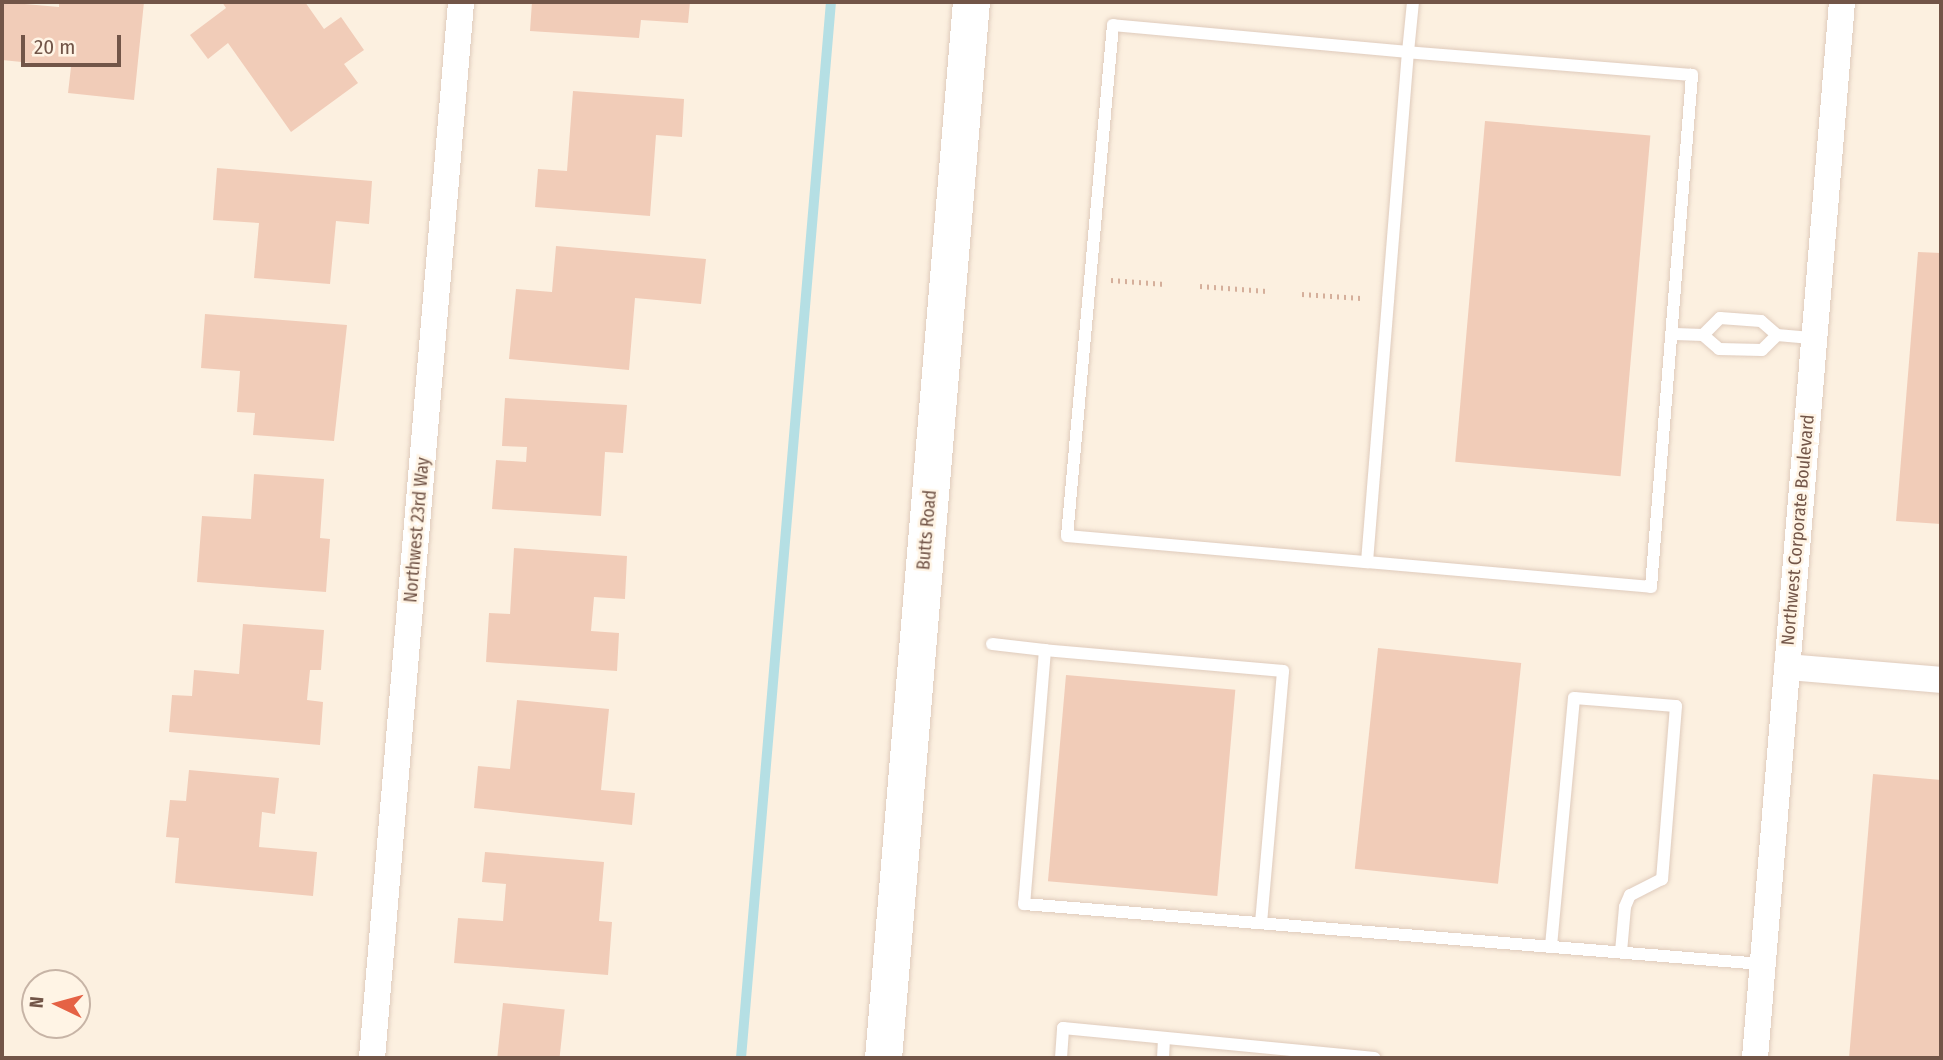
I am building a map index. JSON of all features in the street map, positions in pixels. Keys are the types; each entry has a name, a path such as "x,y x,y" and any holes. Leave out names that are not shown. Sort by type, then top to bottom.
{"street":[{"name":"Northwest 23rd Way","path":"372,1058 461,2"},
{"name":"Butts Road","path":"883,1058 971,2"},
{"name":"Northwest Corporate Boulevard","path":"1755,1058 1842,2"},
{"path":"1787,667 1941,680"}],"lane":[{"path":"1367,562 1413,2"},
{"path":"1113,25 1408,52 1692,75 1675,334 1651,587 1067,536 1113,25"},
{"path":"1703,335 1720,318 1761,321 1777,335 1814,338"},
{"path":"1675,334 1703,335 1719,349 1762,350 1777,335"},
{"path":"992,644 1283,671 1261,923"},
{"path":"1045,650 1024,905 1762,964"},
{"path":"1551,946 1574,698 1676,706 1662,879 1630,895 1621,952"},
{"path":"1060,1058 1063,1028 1376,1058"},
{"path":"1163,1058 1164,1038"}],"path":[{"path":"1107,280 1165,284"},
{"path":"1200,286 1267,291"},
{"path":"1303,294 1361,298"}],"building":[{"path":"2,2 59,7 59,2 144,2 134,100 68,93 71,67 2,60"},
{"path":"222,2 305,2 324,29 341,17 364,50 344,64 358,83 291,132 228,43 208,59 190,35 226,8"},
{"path":"532,2 690,2 688,23 641,20 639,38 530,31"},
{"path":"573,91 684,99 682,137 656,135 650,216 535,207 538,169 567,171"},
{"path":"1485,121 1650,135 1621,476 1455,462"},
{"path":"217,168 372,181 369,224 336,221 330,284 254,278 259,223 213,220"},
{"path":"556,246 706,259 701,304 635,298 629,370 509,359 516,289 552,292"},
{"path":"1918,252 1941,253 1941,524 1896,521"},
{"path":"205,314 347,325 334,441 253,435 255,413 237,412 240,371 201,368"},
{"path":"505,398 627,405 623,453 605,452 601,516 492,509 496,460 526,462 527,447 502,446"},
{"path":"254,474 324,479 320,538 330,539 326,592 197,582 202,516 251,519"},
{"path":"514,548 627,556 625,599 594,597 591,631 619,633 617,671 486,662 489,613 510,614"},
{"path":"243,624 324,630 321,670 310,670 307,700 323,702 320,745 169,732 172,695 192,696 194,670 239,674"},
{"path":"1378,648 1521,663 1498,884 1355,869"},
{"path":"1066,675 1235,690 1217,896 1048,881"},
{"path":"517,700 609,709 601,790 635,793 632,825 474,808 478,766 510,769"},
{"path":"189,770 279,778 275,814 262,812 259,847 317,852 313,896 175,883 179,838 166,837 170,800 186,801"},
{"path":"1873,774 1941,780 1941,1058 1849,1058"},
{"path":"485,852 604,862 599,921 612,922 608,975 454,963 458,918 503,921 506,884 482,882"},
{"path":"503,1003 565,1009 560,1058 497,1058"}],"waterway":[{"path":"741,1058 831,2"}]}
